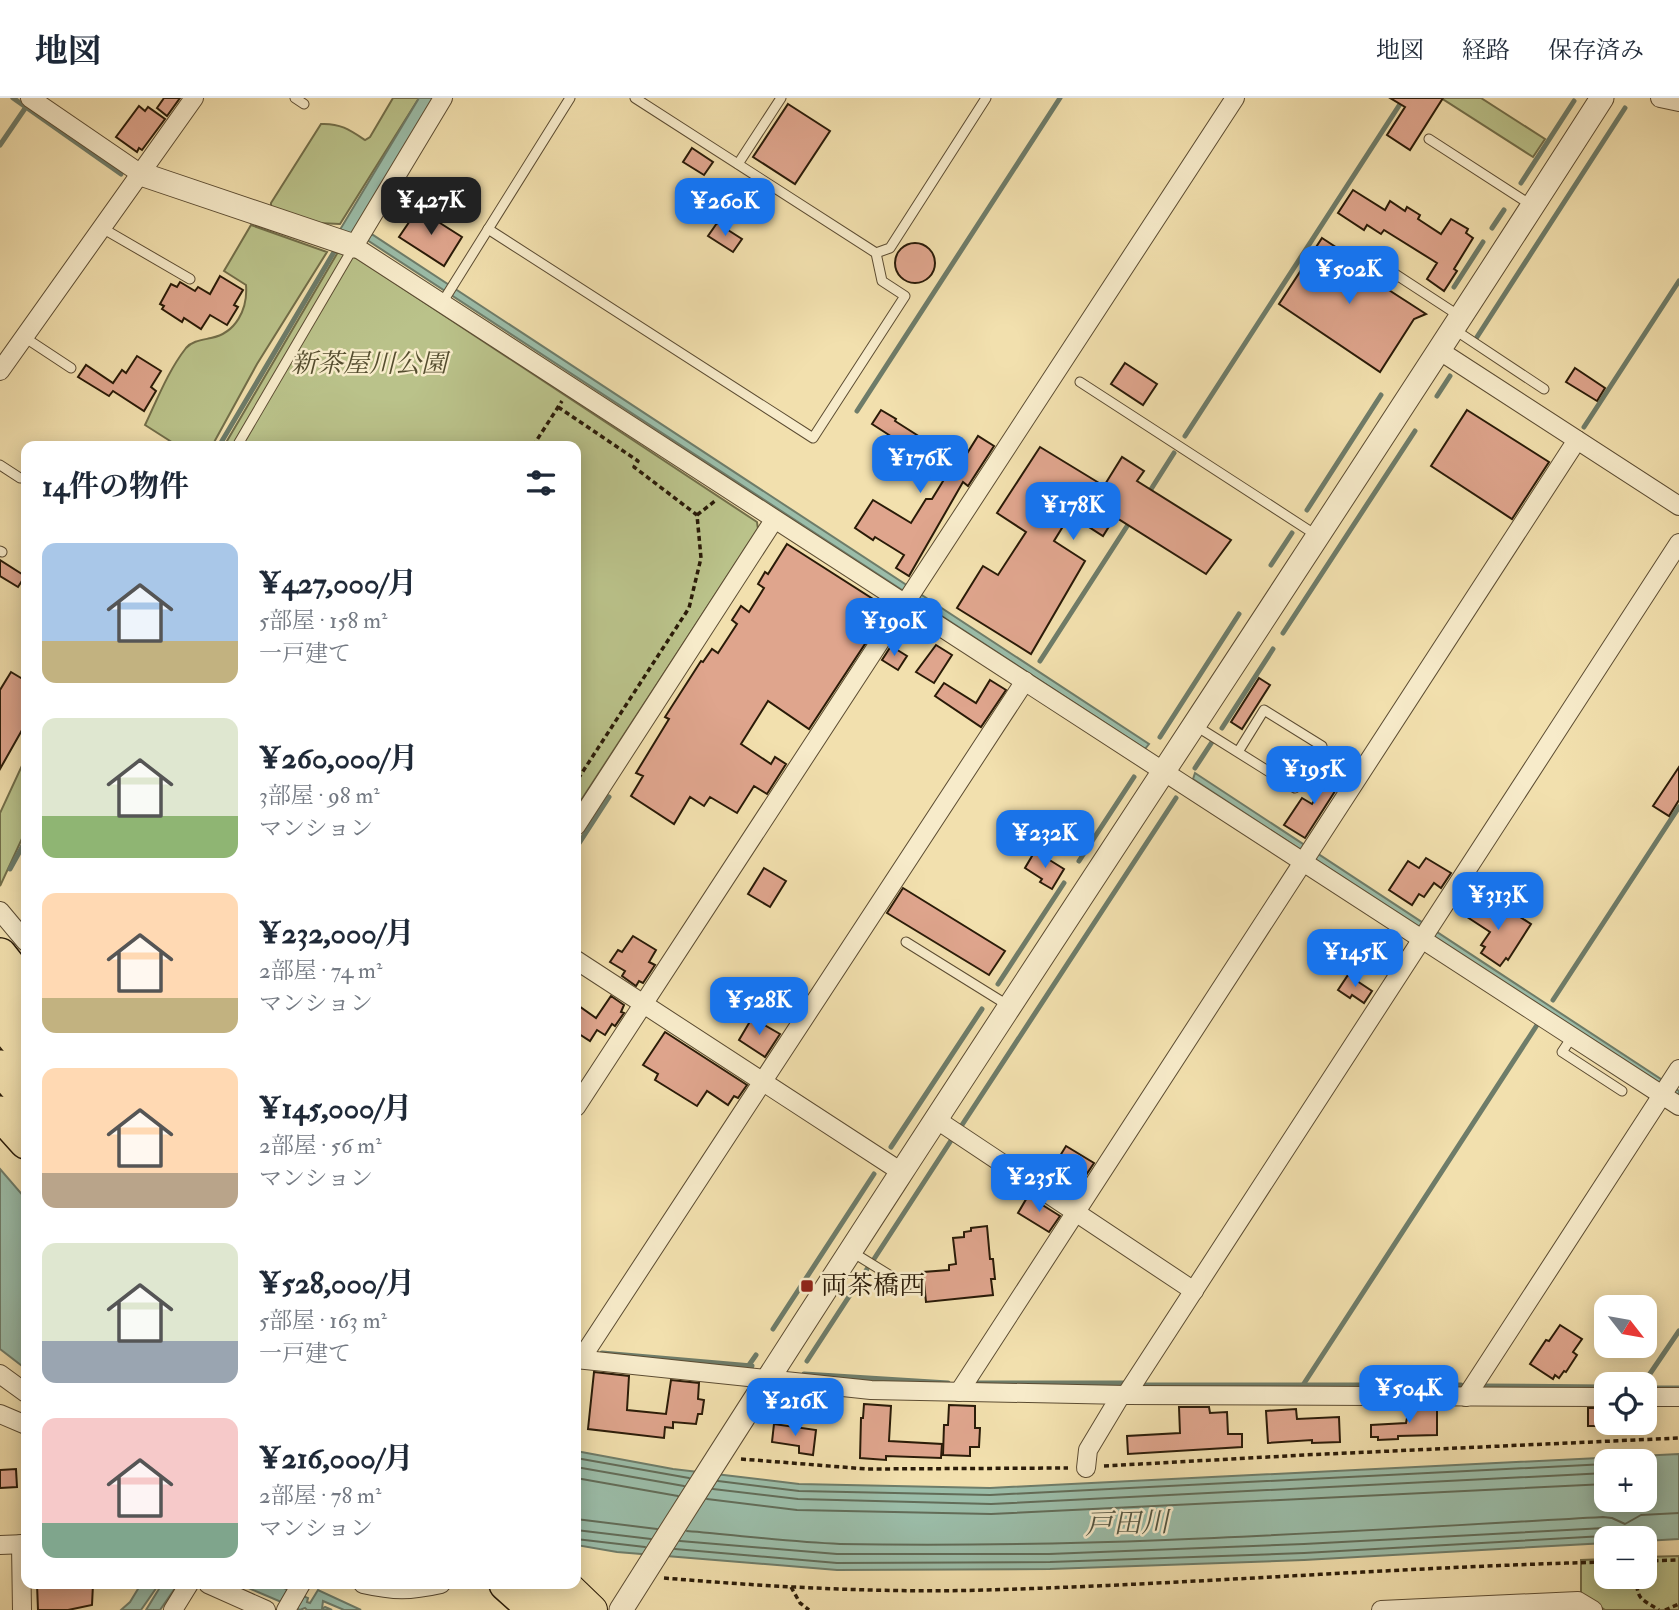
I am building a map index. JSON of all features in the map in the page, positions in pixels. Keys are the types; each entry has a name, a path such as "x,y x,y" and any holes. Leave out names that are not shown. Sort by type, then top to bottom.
{"highway":[{"path":"8,963 21,981"},
{"path":"8,963 21,1006"},
{"path":"0,1020 21,1046"},
{"path":"0,1067 21,1092"},
{"path":"0,1085 21,1109"},
{"path":"0,1114 21,1137"},
{"path":"498,1589 523,1610"},
{"path":"512,1589 535,1610"},
{"path":"547,1589 571,1610"},
{"path":"570,1589 592,1610"}],"street":[{"path":"30,98 141,174 331,238 359,238 571,387 774,520 910,597 1025,681 1164,771 1307,854 1427,932 1573,1036 1669,1084 1679,1106"},
{"path":"0,371 194,98"},
{"path":"359,238 443,98"},
{"path":"581,1099 1235,98"},
{"path":"621,1610 851,1251 1458,324 1602,98"},
{"path":"1660,98 1679,102"},
{"path":"1440,351 1679,506"},
{"path":"959,1392 1577,440"},
{"path":"581,818 774,520"},
{"path":"1086,1468 1088,1450 1679,543"},
{"path":"581,1356 1025,681"},
{"path":"0,911 8,963"},
{"path":"581,963 902,1173"},
{"path":"1466,1397 1669,1084"},
{"path":"937,1120 1194,1291"},
{"path":"581,1359 871,1390 1124,1395 1594,1397"},
{"path":"0,1374 21,1389"},
{"path":"1657,1397 1679,1397"},
{"path":"0,1414 21,1423"},
{"path":"0,1545 21,1544"},
{"path":"22,1610 23,1589"},
{"path":"173,1610 186,1589"},
{"path":"219,1589 266,1610"},
{"path":"286,1610 298,1589"},
{"path":"386,1589 419,1589"},
{"path":"1381,1610 1578,1601 1592,1610"}],"lane":[{"path":"295,98 304,104"},
{"path":"444,300 570,98"},
{"path":"488,229 813,439 905,296 882,281 876,253 635,98"},
{"path":"738,164 781,98"},
{"path":"876,253 890,248 986,98"},
{"path":"1429,139 1533,206"},
{"path":"102,228 190,279"},
{"path":"240,441 359,238"},
{"path":"1366,256 1544,389"},
{"path":"24,337 71,368"},
{"path":"1080,382 1318,537"},
{"path":"0,465 21,478"},
{"path":"1195,725 1237,752 1295,788 1322,746 1264,710 1237,752"},
{"path":"906,942 1011,1007"},
{"path":"1573,1036 1562,1052 1622,1091"},
{"path":"851,1251 907,1286"}],"path":[{"path":"536,441 571,387"},
{"path":"558,407 638,461 634,467 697,515 701,558 689,608 581,774"},
{"path":"697,515 728,490"},
{"path":"718,1457 867,1469 1086,1468 1304,1454 1679,1438"},
{"path":"1657,1561 1679,1560"},
{"path":"646,1570 665,1578 791,1586 985,1590 1594,1562"},
{"path":"791,1586 800,1603 808,1610"},
{"path":"1636,1589 1642,1599 1659,1610"},
{"path":"1665,1610 1679,1604"}],"green space":[{"path":"393,98 419,98 340,224 318,223 271,208 271,203 321,124 339,126 365,140 370,137"},
{"path":"1441,98 1481,98 1545,139 1533,157"},
{"path":"251,225 327,252 257,364 215,441 170,441 145,425 168,376 188,346 220,335 234,325 245,303 246,285 224,271"},
{"name":"新茶屋川公園","path":"338,252 357,258 757,522 758,529 581,800 581,441 227,441"},
{"path":"21,768 21,841 0,886 0,813"},
{"path":"1679,1556 1679,1610 1605,1610 1581,1594 1581,1560 1594,1559 1594,1589 1657,1589 1657,1557"}],"water":[{"path":"419,98 434,98 357,229 373,235 1149,744 1145,749 367,240 338,233"},
{"path":"1195,773 1679,1091 1679,1099 1193,779"},
{"path":"0,1169 21,1193 21,1365 0,1349"},
{"name":"戸田川","path":"581,1452 673,1469 799,1484 990,1488 1594,1458 1594,1512 1657,1512 1657,1455 1679,1454 1679,1539 1657,1540 1657,1526 1594,1526 1594,1544 1304,1560 1050,1569 837,1570 617,1552 581,1546"},
{"path":"138,1589 156,1589 141,1610 121,1610"},
{"path":"159,1589 175,1589 160,1610 146,1610"},
{"path":"251,1589 286,1589 308,1598 307,1602 310,1603 318,1590 361,1610 344,1610 323,1601 322,1609 325,1607 332,1610 300,1610"}],"building":[{"path":"164,98 180,98 167,116 157,108"},
{"path":"1390,98 1443,98 1410,150 1387,135 1405,107"},
{"path":"788,104 830,131 795,184 753,157"},
{"path":"139,106 145,111 148,107 165,119 142,150 139,148 137,152 116,137"},
{"path":"692,148 713,162 704,175 683,162"},
{"path":"1353,190 1385,210 1390,201 1405,211 1407,207 1420,215 1418,219 1441,234 1451,219 1468,229 1466,233 1473,238 1444,291 1427,279 1437,263 1384,230 1381,234 1367,225 1364,230 1338,213"},
{"path":"418,209 462,237 444,266 399,237"},
{"path":"717,223 742,239 733,252 708,236"},
{"path":"1322,238 1351,257 1347,263 1426,314 1414,319 1380,372 1279,304"},
{"path":"915,243 923,244 929,249 934,255 934,271 929,277 923,282 915,283 907,282 901,277 896,271 895,263 896,255 901,249 907,244"},
{"path":"220,276 243,290 234,305 238,307 227,325 210,315 201,329 184,318 182,322 162,309 164,306 160,304 171,284 177,287 180,282 195,291 198,287 210,294"},
{"path":"137,356 161,371 151,387 156,391 144,411 113,391 109,396 78,377 86,365 113,383 122,370 126,373"},
{"path":"1125,363 1157,384 1143,405 1111,384"},
{"path":"1575,368 1605,388 1597,401 1566,382"},
{"path":"881,410 961,463 978,436 994,446 968,486 963,482 909,576 896,568 904,555 855,528 873,500 911,523 926,499 932,499 948,473 872,424"},
{"path":"1467,410 1549,462 1512,519 1431,466"},
{"path":"1040,447 1104,486 1122,457 1144,471 1137,481 1231,540 1206,574 1115,517 1103,536 1070,515 1054,541 1085,561 1031,654 957,608 983,566 998,575 1026,532 997,513"},
{"path":"787,544 887,608 886,612 809,729 768,701 741,744 771,764 775,757 786,764 767,794 754,786 737,813 710,797 704,806 690,797 674,824 631,796 643,776 636,773 669,719 665,717 701,661 703,662 712,649 718,653 737,624 732,620 741,606 749,612 764,588 758,584 765,572 768,574"},
{"path":"0,560 21,573 21,582 18,587 0,576"},
{"path":"936,645 952,655 934,683 916,672"},
{"path":"891,646 907,656 898,670 882,660"},
{"path":"11,672 21,678 21,732 0,769 0,690"},
{"path":"1259,678 1270,685 1242,729 1231,722"},
{"path":"990,680 1006,690 981,727 935,696 944,683 976,703"},
{"path":"1335,767 1346,774 1305,838 1284,825 1302,798 1312,804"},
{"path":"1679,767 1679,800 1669,816 1653,806"},
{"path":"1035,851 1064,869 1052,889 1025,868"},
{"path":"1426,858 1451,873 1441,888 1434,883 1424,897 1419,894 1412,905 1389,890 1408,861 1419,868"},
{"path":"764,868 786,881 770,907 748,894"},
{"path":"903,888 1005,951 989,975 887,913"},
{"path":"1469,900 1502,921 1509,910 1531,924 1508,960 1506,958 1500,966 1481,953 1485,947 1481,945 1490,932 1461,913"},
{"path":"633,936 656,950 649,962 655,965 643,983 639,981 636,986 622,976 625,971 610,962 618,950 622,952"},
{"path":"1348,975 1372,991 1364,1003 1338,990"},
{"path":"611,996 624,1005 621,1012 624,1013 615,1026 612,1024 605,1035 597,1030 590,1041 581,1035 581,1008 596,1018"},
{"path":"752,1018 780,1034 765,1057 739,1040"},
{"path":"665,1032 747,1085 738,1098 734,1096 728,1105 707,1091 697,1106 655,1080 658,1074 643,1065"},
{"path":"1066,1146 1094,1163 1072,1196 1046,1179"},
{"path":"1028,1196 1060,1216 1049,1232 1018,1213"},
{"path":"987,1226 995,1279 991,1279 993,1295 926,1302 923,1272 949,1270 949,1265 956,1264 953,1238 964,1237 964,1232 971,1231 971,1228"},
{"path":"1560,1325 1582,1339 1573,1352 1577,1355 1566,1372 1559,1378 1555,1375 1553,1379 1530,1364"},
{"path":"594,1372 629,1376 627,1410 666,1414 671,1380 699,1383 698,1399 704,1400 702,1414 698,1414 696,1424 673,1422 673,1428 665,1427 664,1438 588,1429"},
{"path":"864,1404 891,1406 889,1441 942,1444 941,1458 860,1458"},
{"path":"949,1405 975,1406 975,1428 980,1428 979,1447 970,1447 970,1456 943,1455 944,1425 948,1425"},
{"path":"1179,1407 1209,1407 1210,1413 1227,1412 1228,1434 1242,1434 1242,1447 1128,1454 1127,1436 1180,1433"},
{"path":"1409,1408 1437,1408 1437,1435 1398,1436 1398,1439 1378,1440 1378,1437 1371,1437 1371,1425 1406,1423"},
{"path":"1588,1408 1594,1408 1594,1426 1588,1426"},
{"path":"1296,1409 1297,1419 1339,1417 1340,1442 1312,1443 1312,1440 1268,1443 1266,1411"},
{"path":"774,1424 816,1430 813,1455 799,1453 799,1446 772,1442"},
{"path":"16,1469 17,1487 0,1488 0,1470"},
{"path":"37,1589 93,1589 92,1605 68,1610 38,1610"}],"waterway":[{"path":"13,98 121,174"},
{"path":"857,411 1060,98"},
{"path":"1185,436 1404,98"},
{"path":"1521,183 1574,101"},
{"path":"0,145 26,107"},
{"path":"1477,337 1625,108"},
{"path":"1492,228 1504,210"},
{"path":"1454,287 1483,242"},
{"path":"222,441 337,247"},
{"path":"1584,427 1679,281"},
{"path":"1437,396 1450,376"},
{"path":"1307,510 1381,395"},
{"path":"1283,633 1415,431"},
{"path":"1148,494 1174,453"},
{"path":"1040,661 1131,520"},
{"path":"1271,565 1292,533"},
{"path":"1160,737 1239,614"},
{"path":"1222,728 1273,649"},
{"path":"1195,768 1212,742"},
{"path":"1079,861 1134,777"},
{"path":"581,840 609,797"},
{"path":"960,1128 1176,798"},
{"path":"1553,1000 1679,807"},
{"path":"10,869 21,849"},
{"path":"998,984 1064,883"},
{"path":"891,1147 982,1009"},
{"path":"1303,1385 1537,1025"},
{"path":"874,1259 952,1139"},
{"path":"773,1329 874,1174"},
{"path":"807,1361 867,1269"},
{"path":"1651,1372 1679,1331"},
{"path":"602,1353 752,1366"},
{"path":"749,1365 756,1355"},
{"path":"804,1374 948,1383"},
{"path":"971,1383 1124,1383"},
{"path":"1142,1385 1461,1385"},
{"path":"1486,1386 1594,1387"},
{"path":"1657,1388 1679,1388"}],"place":[{"name":"両茶橋西","path":"807,1286"}]}
